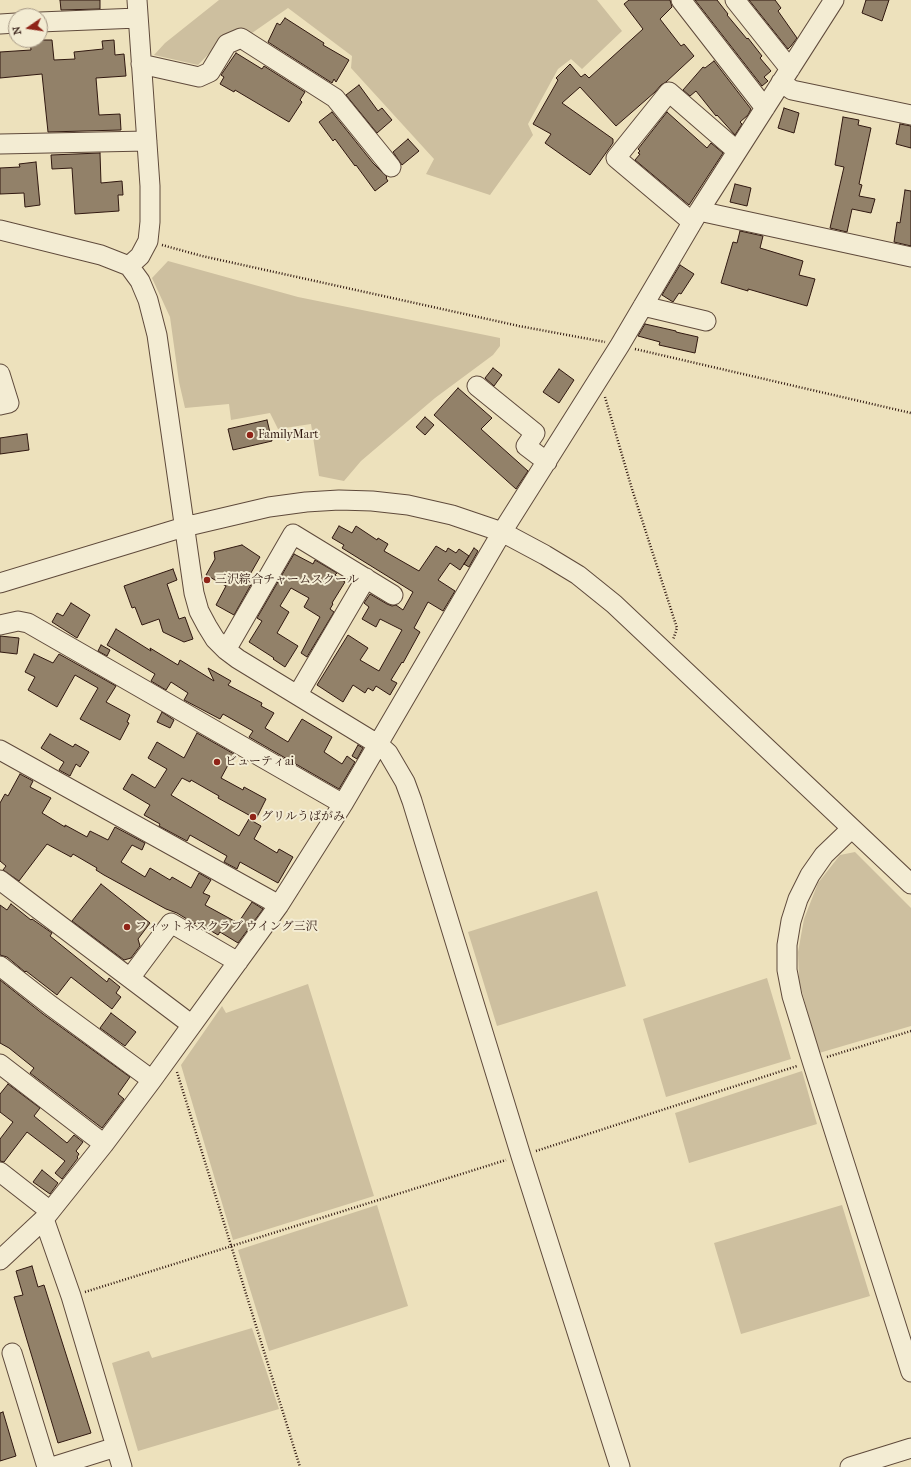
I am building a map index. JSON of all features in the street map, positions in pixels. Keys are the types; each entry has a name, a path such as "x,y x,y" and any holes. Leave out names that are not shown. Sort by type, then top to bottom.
{"street":[{"path":"680,0 765,108"},
{"path":"735,0 786,75 792,90 911,115"},
{"path":"0,1260 47,1215 104,1144 279,906 379,745 502,532 620,345 696,216 834,0"},
{"path":"48,21 138,9 150,193 150,222 148,241 140,256 129,266"},
{"path":"141,64 199,77 210,72 227,44 241,38 335,98 391,167"},
{"path":"737,151 669,92 616,158 696,216 911,257"},
{"path":"0,144 146,140"},
{"path":"0,230 101,255 129,266 140,281 148,300 157,335 184,527 194,592 199,611 215,639 238,660 298,694 379,745 388,753 405,782 521,1156 620,1467"},
{"path":"643,306 706,321"},
{"path":"0,374 9,404 0,405"},
{"path":"477,386 535,433 526,446 546,462"},
{"path":"0,583 184,527 269,507 306,502 339,500 372,501 408,505 452,515 502,532 578,575 614,604 911,884"},
{"path":"226,650 293,534 393,595"},
{"path":"298,694 366,578"},
{"path":"0,625 18,621 28,623 343,804"},
{"path":"0,750 279,906"},
{"path":"851,829 824,855 810,874 798,899 788,937 787,970 792,996 812,1061 911,1372"},
{"path":"0,880 192,1025"},
{"path":"130,978 171,923 238,962"},
{"path":"0,966 152,1080"},
{"path":"0,1064 104,1144"},
{"path":"0,1172 47,1215 122,1467"},
{"path":"12,1353 47,1467"},
{"path":"52,1467 116,1447"},
{"path":"850,1467 911,1448"}],"path":[{"path":"148,241 202,256 519,326 620,345 911,413"},
{"path":"596,383 606,399 632,489 677,628 668,656"},
{"path":"71,1296 521,1156 812,1061 911,1031"},
{"path":"171,1054 300,1467"}],"shaded area":[{"path":"219,0 597,0 622,31 582,69 571,59 558,69 528,124 533,135 490,195 426,174 434,159 351,68 352,56 288,8 252,33 242,30 223,39 198,65 154,55 165,43"},
{"path":"168,261 298,297 500,338 500,346 493,355 435,398 361,461 344,481 319,476 311,424 278,429 270,413 231,420 229,404 185,408 179,382 170,317 152,278"},
{"path":"855,852 911,908 911,1026 819,1053 799,981 798,952 804,919 818,883 840,855"},
{"path":"597,891 626,986 497,1026 468,932"},
{"path":"767,978 791,1059 666,1097 643,1019"},
{"path":"308,984 374,1196 233,1240 181,1065 222,1006 226,1013"},
{"path":"802,1071 817,1124 689,1163 675,1113"},
{"path":"377,1205 408,1306 269,1351 238,1250"},
{"path":"842,1205 870,1296 741,1334 714,1243"},
{"path":"252,1328 279,1409 138,1451 112,1363 149,1351 152,1358"}],"building":[{"path":"60,0 100,0 100,9 61,10"},
{"path":"629,0 670,0 672,7 660,19 681,46 684,44 694,56 616,126 580,87 562,103 613,139 613,143 590,175 545,143 551,134 533,124 558,80 556,78 570,64 581,77 585,74 589,78 643,29 624,4"},
{"path":"695,0 717,0 728,14 727,15 762,56 760,58 771,71 764,77 768,81 762,86"},
{"path":"749,0 775,0 781,8 778,11 797,38 788,49"},
{"path":"866,0 889,0 882,21 862,13"},
{"path":"285,18 324,43 323,45 349,60 336,82 334,79 332,83 268,42 277,23 280,25"},
{"path":"48,40 52,40 54,60 75,59 74,52 103,49 102,41 114,40 115,55 124,54 126,76 96,78 99,115 120,114 121,130 48,132 42,74 0,78 0,52 31,50 31,48 48,48"},
{"path":"236,53 262,69 264,66 305,92 300,100 302,102 289,122 235,90 234,92 220,84 224,77 221,75"},
{"path":"714,61 751,109 748,115 740,122 742,124 735,135 717,115 716,116 696,91 690,96 683,90 703,67 705,68"},
{"path":"359,85 378,111 382,108 392,120 377,133 346,95"},
{"path":"784,108 799,113 794,133 778,128"},
{"path":"332,112 373,163 387,177 386,178 388,181 375,191 335,139 333,141 319,122"},
{"path":"667,112 707,148 711,143 723,153 689,205 635,160 640,154 638,153 640,151 638,149"},
{"path":"843,117 859,120 858,125 871,128 859,184 862,185 859,196 875,199 871,213 852,209 847,232 830,228 844,167 835,165"},
{"path":"900,124 911,126 911,148 896,144"},
{"path":"408,139 419,151 402,165 393,152"},
{"path":"100,153 101,183 122,181 123,195 118,195 119,211 75,214 72,168 52,169 51,155"},
{"path":"36,162 40,205 25,207 24,193 0,194 0,168 20,167 19,164"},
{"path":"735,184 751,188 747,206 730,202"},
{"path":"905,190 911,191 911,246 894,242 897,222 900,223"},
{"path":"740,231 763,236 760,248 803,261 799,275 815,279 807,306 721,283 733,242 737,243"},
{"path":"680,265 694,274 681,294 679,293 673,302 662,295"},
{"path":"645,324 698,337 695,353 659,345 660,342 638,336"},
{"path":"493,368 502,375 494,386 485,378"},
{"path":"559,369 574,380 559,403 543,392"},
{"path":"458,388 492,418 481,429 528,471 516,489 434,415"},
{"path":"425,417 434,425 425,435 416,427"},
{"name":"FamilyMart","path":"267,420 272,441 233,450 228,429"},
{"path":"27,434 29,450 0,454 0,438"},
{"path":"339,526 352,533 356,526 377,540 378,538 388,544 384,551 419,571 436,546 446,552 448,548 456,553 459,549 469,556 460,570 450,563 438,580 455,591 443,611 428,602 414,628 420,632 403,663 402,662 391,680 397,683 390,695 376,686 373,691 368,688 365,693 353,685 343,702 317,685 348,635 368,648 360,660 379,671 402,630 380,619 376,627 362,619 369,607 364,603 370,594 387,604 392,606 396,605 403,610 413,592 342,548 344,545 332,538"},
{"path":"242,545 260,557 248,578 253,581 234,615 216,605 226,586 206,575 215,559 214,552"},
{"path":"474,548 478,551 469,567 464,564"},
{"path":"294,554 313,564 315,560 337,573 335,575 345,582 332,603 333,604 330,609 334,612 307,657 301,653 320,617 304,607 309,598 291,588 280,606 289,612 277,633 298,646 285,667 249,642 262,621 257,618"},
{"path":"173,569 177,580 167,584 179,619 185,617 193,639 184,642 163,632 159,619 142,625 135,607 132,608 124,586"},
{"path":"71,603 90,615 77,638 52,622 57,613 63,616"},
{"path":"116,629 151,651 150,648 178,665 180,660 214,681 208,668 231,681 228,685 262,703 261,706 274,713 265,728 288,742 302,719 332,737 324,752 342,764 347,756 355,762 339,789 249,737 253,731 223,714 220,719 184,700 188,693 171,682 166,690 151,681 155,674 107,645"},
{"path":"0,636 19,638 17,654 0,652"},
{"path":"101,645 110,650 107,656 98,651"},
{"path":"34,654 53,663 59,654 116,686 106,702 130,715 127,722 129,723 120,740 80,719 98,688 75,675 57,707 28,690 35,677 25,672"},
{"path":"162,712 174,720 170,728 157,722"},
{"path":"197,733 234,754 221,778 243,790 244,787 266,799 256,819 218,798 219,796 191,780 190,782 182,778 171,795 239,836 249,819 261,826 254,839 277,853 279,849 293,857 278,883 240,862 237,869 224,862 227,856 190,835 187,841 159,826 160,824 144,815 150,805 123,789 132,774 155,788 167,769 148,758 157,742 184,758"},
{"path":"50,734 73,747 75,744 89,752 80,767 76,764 70,776 59,770 64,762 41,748"},
{"path":"358,745 363,748 357,759 352,756"},
{"path":"20,774 33,781 30,787 51,798 42,813 65,827 65,825 87,837 90,831 108,840 115,827 145,843 142,850 132,845 121,862 145,877 150,868 170,880 172,877 191,888 199,873 211,880 203,893 210,896 205,905 238,923 252,902 263,909 238,943 220,932 218,935 196,922 195,924 177,913 166,909 104,875 96,870 97,868 73,854 71,857 47,844 19,881 3,870 6,866 0,861 0,803 5,794 8,796"},
{"path":"101,884 150,923 138,939 140,946 131,958 124,960 72,921"},
{"path":"11,904 31,920 32,919 52,933 50,936 107,982 109,978 120,987 116,993 121,997 112,1009 71,977 57,995 7,957 0,955 0,905 7,910"},
{"path":"0,980 43,1014 130,1077 118,1094 124,1099 102,1128 30,1073 34,1068 9,1048 0,1043"},
{"path":"111,1013 136,1032 125,1046 100,1028"},
{"path":"8,1084 40,1108 34,1116 67,1143 74,1135 83,1142 76,1151 79,1154 77,1157 78,1158 62,1179 55,1173 65,1161 27,1132 4,1162 0,1161 0,1139 13,1122 0,1112 0,1094"},
{"path":"42,1170 58,1183 50,1194 33,1182"},
{"path":"32,1266 38,1287 44,1285 91,1433 58,1443 14,1297 23,1295 16,1271"},
{"path":"3,1412 16,1456 0,1461 0,1413"}],"place":[{"name":"FamilyMart","path":"250,435"},
{"name":"三沢綜合チャームスクール","path":"207,580"},
{"name":"ビューティai","path":"217,762"},
{"name":"グリルうばがみ","path":"253,817"},
{"name":"フィットネスクラブ ウイング三沢","path":"127,927"}]}
